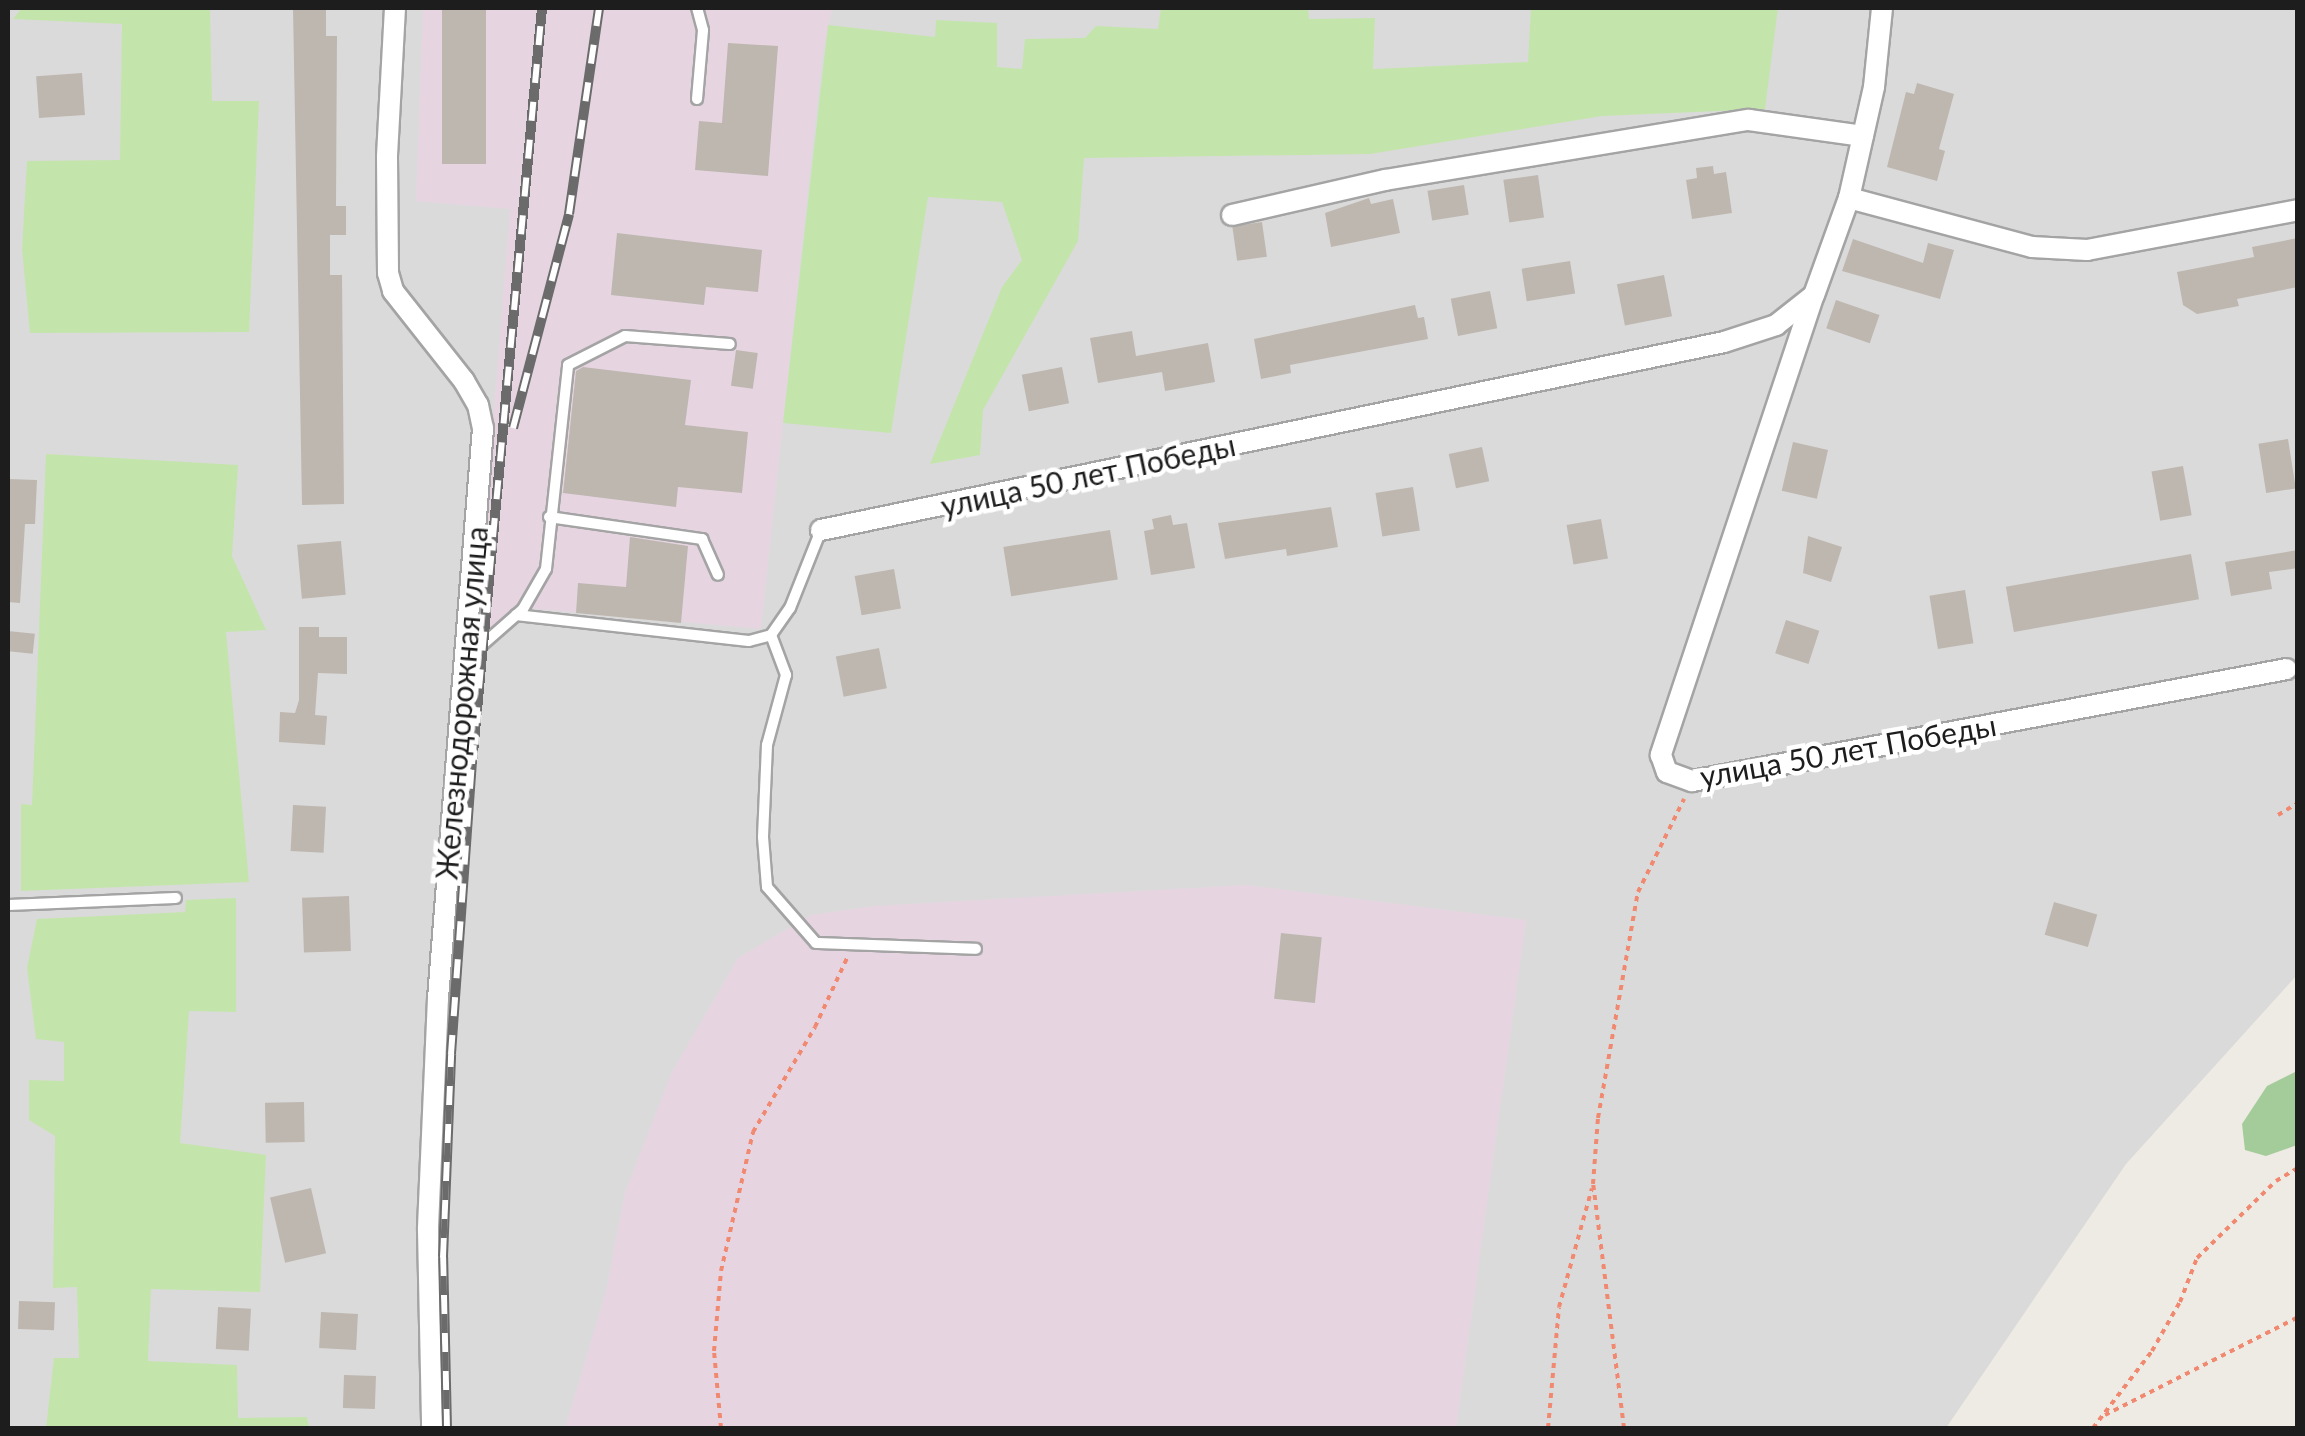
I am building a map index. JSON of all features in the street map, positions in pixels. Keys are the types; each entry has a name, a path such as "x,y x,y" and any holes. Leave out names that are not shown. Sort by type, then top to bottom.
{"street":[{"name":"Железнодорожная улица","path":"395,8 387,156 388,273 393,291 464,380 478,405 483,428 438,998 428,1211 432,1428"},
{"name":"улица 50 лет Победы","path":"1882,8 1874,87 1849,198 1661,755 1667,772 1692,781 2287,669"},
{"path":"1232,215 1386,180 1748,120 1863,136"},
{"path":"1849,198 2032,247 2087,250 2298,210"},
{"name":"улица 50 лет Победы","path":"820,530 1724,342 1776,325 1814,296"}],"lane":[{"path":"697,99 703,30 698,8"},
{"path":"465,660 516,616 546,569 568,365 625,336 730,344"},
{"path":"549,516 702,538 718,575"},
{"path":"516,616 749,641 771,635 790,608 820,530"},
{"path":"771,635 786,675 767,745 763,837 767,887 816,943 976,949"},
{"path":"8,905 176,898"}],"path":[{"path":"1548,1428 1559,1307 1593,1184 1598,1118 1638,892 1692,781"},
{"path":"2278,815 2298,803"},
{"path":"721,1428 714,1351 721,1271 753,1132 815,1026 853,944"},
{"path":"2092,1428 2152,1351 2180,1302 2197,1258 2276,1181 2298,1168"},
{"path":"1593,1184 1624,1428"},
{"path":"2105,1415 2298,1317"}],"shaded area":[{"path":"8,8 2297,8 2297,975 2126,1164 1946,1428 8,1428"},
{"path":"423,8 832,8 822,57 761,629 515,607 487,636 476,636 510,209 416,201"},
{"path":"1246,885 1526,920 1456,1428 565,1428 606,1291 625,1192 672,1072 738,958 811,915 874,906"}],"green space":[{"path":"22,8 210,8 212,101 259,101 249,332 30,333 22,249 27,161 120,160 122,24 13,19"},
{"path":"1161,8 1308,8 1309,19 1375,18 1373,69 1528,62 1531,8 1778,8 1765,109 1602,116 1370,154 1084,158 1078,241 983,410 980,455 930,464 1002,287 1022,260 1002,202 928,197 891,433 783,423 828,25 935,37 936,20 997,23 997,67 1022,69 1025,39 1085,38 1096,26 1158,29"},
{"path":"46,454 238,465 232,556 266,630 226,632 249,882 21,891 21,804 32,805"},
{"path":"236,898 236,1012 189,1011 180,1143 266,1155 260,1292 151,1289 148,1361 237,1365 238,1418 307,1417 309,1428 46,1428 54,1358 79,1358 77,1287 53,1288 55,1136 29,1120 29,1080 64,1081 64,1042 36,1039 27,968 37,919 185,912 186,900"},
{"path":"2297,1071 2297,1145 2266,1156 2245,1150 2242,1124 2267,1086"}],"building":[{"path":"293,8 326,8 326,36 337,36 336,206 346,206 346,235 330,235 330,275 342,275 344,504 302,505"},
{"path":"442,8 486,8 486,164 442,164"},
{"path":"728,43 778,46 768,176 695,170 699,121 722,123"},
{"path":"82,73 85,115 39,118 36,76"},
{"path":"1917,83 1954,94 1939,149 1945,151 1937,181 1887,167 1906,92 1914,94"},
{"path":"1713,166 1714,174 1726,172 1732,213 1692,219 1686,180 1697,178 1696,168"},
{"path":"1538,175 1544,218 1509,222 1503,180"},
{"path":"1464,185 1469,215 1432,220 1427,191"},
{"path":"1369,198 1371,204 1393,199 1400,233 1331,247 1325,213"},
{"path":"1262,222 1267,257 1237,261 1232,226"},
{"path":"617,233 762,250 758,292 706,287 704,305 611,295"},
{"path":"2298,238 2298,287 2237,299 2239,306 2197,314 2183,305 2177,272 2254,257 2252,247"},
{"path":"1853,239 1923,263 1928,243 1954,250 1940,299 1842,271"},
{"path":"1570,261 1575,294 1527,301 1522,269"},
{"path":"1664,275 1672,316 1625,325 1617,284"},
{"path":"1490,291 1497,328 1458,336 1451,299"},
{"path":"1836,300 1879,315 1870,343 1826,328"},
{"path":"1415,305 1418,318 1424,317 1428,339 1290,365 1291,373 1261,379 1254,339"},
{"path":"1132,331 1136,356 1208,343 1215,382 1165,391 1162,372 1098,383 1090,338"},
{"path":"736,350 758,353 753,389 731,386"},
{"path":"583,367 691,380 685,425 748,432 742,493 678,487 676,507 563,493 576,371"},
{"path":"1062,367 1069,403 1029,411 1022,375"},
{"path":"2288,439 2296,488 2266,493 2258,444"},
{"path":"1793,442 1828,450 1817,499 1782,491"},
{"path":"1482,447 1489,481 1456,488 1449,454"},
{"path":"2183,466 2192,515 2160,521 2151,472"},
{"path":"8,479 37,480 35,524 25,524 20,603 8,602"},
{"path":"1413,487 1420,530 1382,536 1375,493"},
{"path":"1331,507 1338,547 1287,556 1286,549 1225,559 1218,523"},
{"path":"1171,515 1173,525 1187,523 1195,568 1151,575 1144,531 1154,529 1152,519"},
{"path":"1601,519 1608,558 1573,564 1567,525"},
{"path":"1110,530 1118,579 1011,596 1003,547"},
{"path":"1808,536 1842,547 1831,582 1803,573"},
{"path":"630,537 688,546 681,623 576,613 578,583 626,587"},
{"path":"341,541 346,595 302,599 297,545"},
{"path":"2298,550 2298,568 2269,572 2272,589 2231,596 2225,562"},
{"path":"2191,554 2199,599 2014,632 2006,587"},
{"path":"894,569 901,608 862,615 855,576"},
{"path":"1965,590 1973,643 1938,649 1929,596"},
{"path":"1786,620 1819,631 1808,664 1775,653"},
{"path":"299,627 319,627 319,637 347,637 347,674 318,673 315,715 327,716 325,745 279,742 280,712 295,713 299,700"},
{"path":"8,631 35,634 33,654 8,651"},
{"path":"879,648 887,688 844,697 836,656"},
{"path":"293,805 326,807 324,853 291,851"},
{"path":"349,896 351,951 304,953 302,898"},
{"path":"2054,902 2097,914 2088,947 2045,935"},
{"path":"1281,933 1322,937 1315,1003 1274,999"},
{"path":"304,1102 305,1142 266,1143 265,1103"},
{"path":"311,1188 326,1253 285,1263 270,1197"},
{"path":"19,1301 55,1302 54,1330 18,1329"},
{"path":"218,1307 251,1309 249,1351 216,1349"},
{"path":"321,1312 358,1314 356,1350 319,1348"},
{"path":"344,1375 376,1376 375,1409 343,1408"}],"railway":[{"path":"447,1428 443,1257 451,1054 472,764 542,8"},
{"path":"513,428 569,214 599,8"}]}
